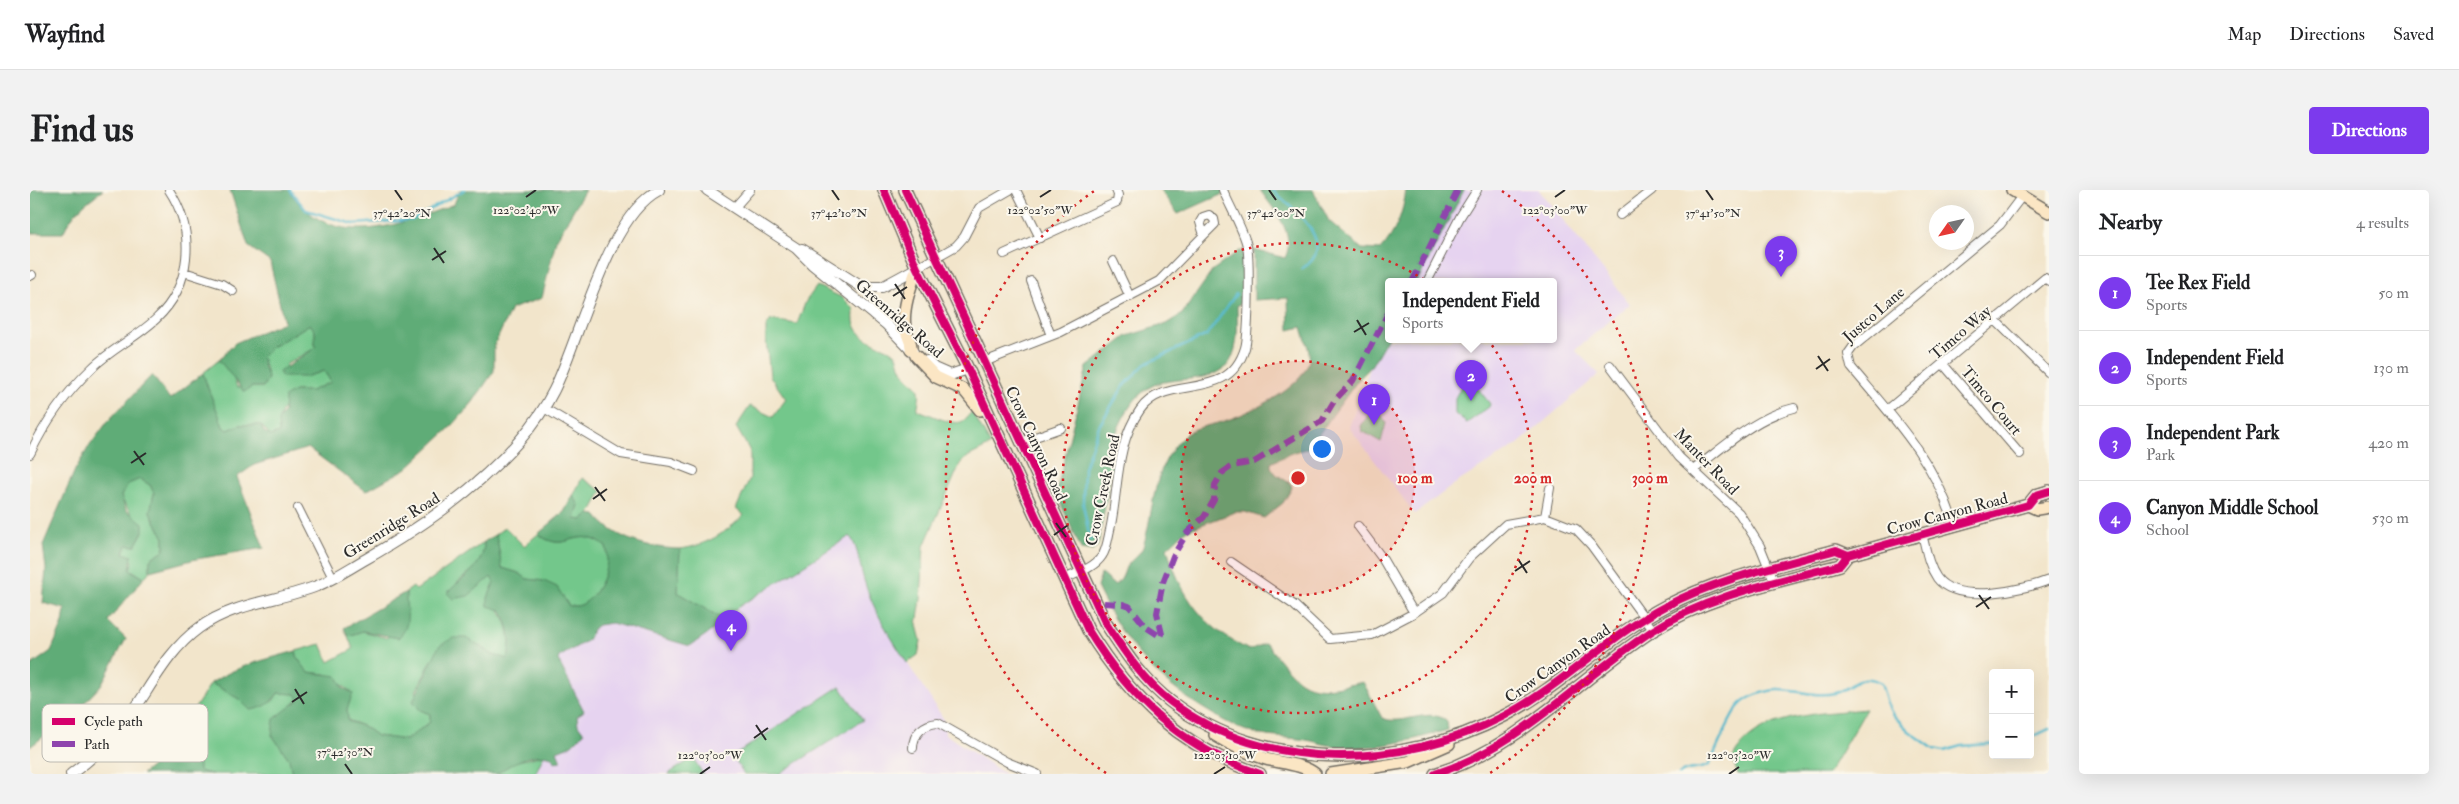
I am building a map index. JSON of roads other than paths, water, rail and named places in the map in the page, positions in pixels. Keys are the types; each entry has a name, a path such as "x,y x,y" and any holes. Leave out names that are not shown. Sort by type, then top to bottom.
{"main road":[{"name":"Crow Canyon Road","path":"884,190 917,268 968,370 1088,630 1122,681 1170,728 1230,763 1260,774"},
{"path":"892,190 898,207 896,219"},
{"name":"Crow Canyon Road","path":"905,190 1105,622 1130,659 1159,692 1195,718 1248,742 1293,752 1349,756 1397,752 1466,735 1527,703 1645,618 1705,588 1836,550 1848,555"},
{"path":"2017,193 2049,212"},
{"path":"917,268 904,322 914,353 936,377 964,390 971,396 998,436"},
{"path":"968,370 984,362"},
{"name":"Crow Canyon Road","path":"1435,774 1482,755 1529,726 1614,657 1653,630 1708,603 1840,565 1848,555 2028,505 2036,494 2049,491"},
{"name":"Crow Canyon Road","path":"2028,505 2037,509 2049,507"},
{"path":"1195,718 1208,731 1234,746 1315,774"},
{"path":"1330,774 1408,762 1440,749 1466,735"}],"street":[{"path":"30,454 45,424 74,386 94,366 145,329 162,314 177,290 184,272 187,248 185,225 180,209 169,190"},
{"name":"Greenridge Road","path":"138,704 179,646 201,627 232,611 303,590 334,578 430,521 462,496 500,461 544,408 564,366 612,245 628,217 642,201 659,190"},
{"name":"Greenridge Road","path":"707,190 796,248 812,264 886,324 914,353 926,359 942,373 958,374 968,370"},
{"path":"735,207 750,190"},
{"path":"917,268 958,243 979,208 1010,190"},
{"path":"1016,190 1040,238"},
{"path":"1004,254 1117,202 1118,195 1116,190"},
{"path":"1429,278 1460,217 1477,190"},
{"path":"1620,215 1652,190"},
{"name":"Crow Creek Road","path":"1064,579 1095,563 1103,555 1112,523 1124,445 1139,410 1155,396 1164,392 1208,385 1218,381 1237,365 1246,346 1247,245 1224,193"},
{"name":"Justco Lane","path":"1954,525 1949,507 1923,456 1849,365 1849,351 2000,225 2017,193"},
{"path":"984,362 1051,336 1160,281 1204,234"},
{"name":"Greenridge Road","path":"796,248 806,250 851,282 862,287 882,287 917,268"},
{"path":"1113,260 1130,297"},
{"path":"184,272 222,284 233,291"},
{"name":"Timco Way","path":"1887,410 2045,278 2049,281"},
{"path":"1031,281 1051,336"},
{"path":"1995,320 2049,373"},
{"name":"Timco Court","path":"1944,364 2020,454"},
{"name":"Manter Road","path":"1610,365 1679,457 1738,513 1760,546 1776,583"},
{"path":"544,408 620,454 671,462 694,471"},
{"path":"1693,470 1748,428 1780,411 1794,408"},
{"path":"1021,442 1061,428"},
{"path":"1545,516 1550,488"},
{"path":"298,508 334,578"},
{"path":"1231,562 1294,605 1330,639 1372,636 1414,613 1443,592 1469,558 1506,524 1545,516 1576,529 1591,545 1653,630"},
{"path":"1358,526 1382,558 1414,613"},
{"path":"1922,534 1930,565 1939,580 1947,585 1965,591 1988,594 2028,588 2049,580"},
{"path":"913,748 915,736 920,730 927,725 938,723 951,728 1007,762 1037,774"},
{"name":"Greenridge Road","path":"71,774 86,762"},
{"path":"1230,763 1245,774"}],"waterway":[{"path":"290,190 306,210 353,224 412,220 464,190"},
{"path":"1272,190 1301,216 1315,238 1317,249 1312,260 1301,269"},
{"path":"1090,540 1083,504 1084,468 1099,426 1123,387 1145,364 1207,335 1236,294"},
{"path":"1679,774 1686,770 1709,765 1735,711 1743,702 1753,696 1776,690 1815,694 1835,693 1862,679 1881,683 1887,704 1893,715 1909,731 1934,749 1944,751 1961,746 1989,744"},
{"path":"2034,736 2049,729"}],"place":[{"name":"Independent Park","path":"1781,277"},
{"name":"Independent Field","path":"1471,401"},
{"name":"Tee Rex Field","path":"1374,425"},
{"name":"Canyon Middle School","path":"731,651"}]}
